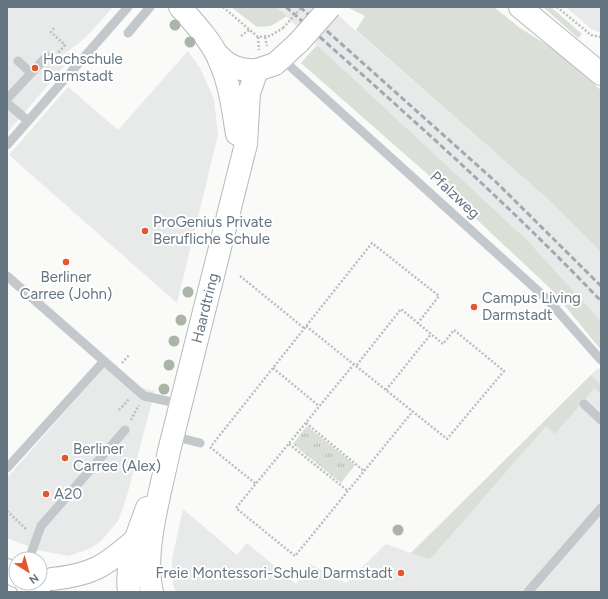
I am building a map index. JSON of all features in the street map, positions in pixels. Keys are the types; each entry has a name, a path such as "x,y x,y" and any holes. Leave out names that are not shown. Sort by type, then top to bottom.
{"main road":[{"name":"Haardtring","path":"180,7 216,54 224,71 230,95 241,165"},
{"path":"216,54 228,64 240,70 257,70 270,67 274,53 291,35 330,7"},
{"path":"520,7 601,74"},
{"name":"Haardtring","path":"152,592 150,580 150,553 171,443 246,144 249,93 257,70"},
{"name":"Haardtring","path":"128,592 128,569 135,540 171,443"},
{"path":"48,580 77,576 93,571 135,540"},
{"path":"48,582 79,592"}],"lane":[{"path":"7,145 128,7"},
{"path":"128,32 150,7"},
{"name":"Pfalzweg","path":"274,53 547,299 601,360"},
{"path":"7,99 30,72 51,56"},
{"path":"18,61 30,72"},
{"path":"7,103 28,121"},
{"path":"7,276 144,396 181,404"},
{"path":"7,468 104,361"},
{"path":"584,404 601,420"},
{"path":"32,551 41,526 125,430"},
{"path":"171,443 200,443"},
{"path":"528,592 601,508"}],"path":[{"path":"223,7 258,37 265,38 276,34 291,35 302,7"},
{"path":"558,7 591,35 601,37"},
{"path":"51,56 65,46 51,32 54,28"},
{"path":"241,36 249,30"},
{"path":"265,38 274,53"},
{"path":"210,447 372,243 439,296 418,323"},
{"path":"240,276 355,365 413,411 447,439 504,371 454,330 443,344 401,309 355,365 319,406 236,508 295,556 413,411"},
{"path":"386,390 431,334"},
{"path":"273,368 319,406"},
{"path":"125,430 144,396"},
{"path":"306,423 364,471"},
{"path":"200,443 210,447 256,484"},
{"path":"289,444 348,491"},
{"path":"7,511 36,538"}],"shaded area":[{"name":"Hochschule Darmstadt","path":"7,7 113,7 85,38 58,59 64,66 7,133"},
{"path":"276,7 329,7 550,201 601,252 601,321 526,239"},
{"path":"566,7 601,7 601,33 591,29"},
{"name":"ProGenius Private Berufliche Schule","path":"188,51 200,68 214,99 218,135 177,303 9,155 68,87 118,130"},
{"path":"104,367 123,384 155,391 126,499 118,521 101,541 91,548 69,556 37,550 7,538 7,478"},
{"path":"598,368 601,370 601,592 176,592 173,585 172,559 183,509 237,555 247,543 296,584 310,564 346,583 386,544 411,553"}],"green space":[{"path":"231,7 276,7 287,16 271,26 257,27"},
{"path":"347,7 494,7 520,28 552,48 601,90 601,252 550,201 356,30 365,16"},
{"path":"543,7 551,7 582,34 578,38"},
{"path":"317,45 526,239 601,321 601,350 553,291 441,186 301,63"},
{"path":"591,375 601,385 601,394 594,388 555,434 546,426 430,559 411,553"},
{"path":"307,426 355,465 341,483 293,444"}],"railway":[{"path":"286,7 486,188 601,301"},
{"path":"300,7 495,181 601,286"}],"place":[{"name":"Hochschule Darmstadt","path":"35,68"},
{"name":"ProGenius Private Berufliche Schule","path":"145,231"},
{"name":"Berliner Carree (John)","path":"66,262"},
{"name":"Campus Living Darmstadt","path":"474,307"},
{"name":"Berliner Carree (Alex)","path":"65,458"},
{"name":"A20","path":"46,494"},
{"name":"Freie Montessori-Schule Darmstadt","path":"401,573"}]}
